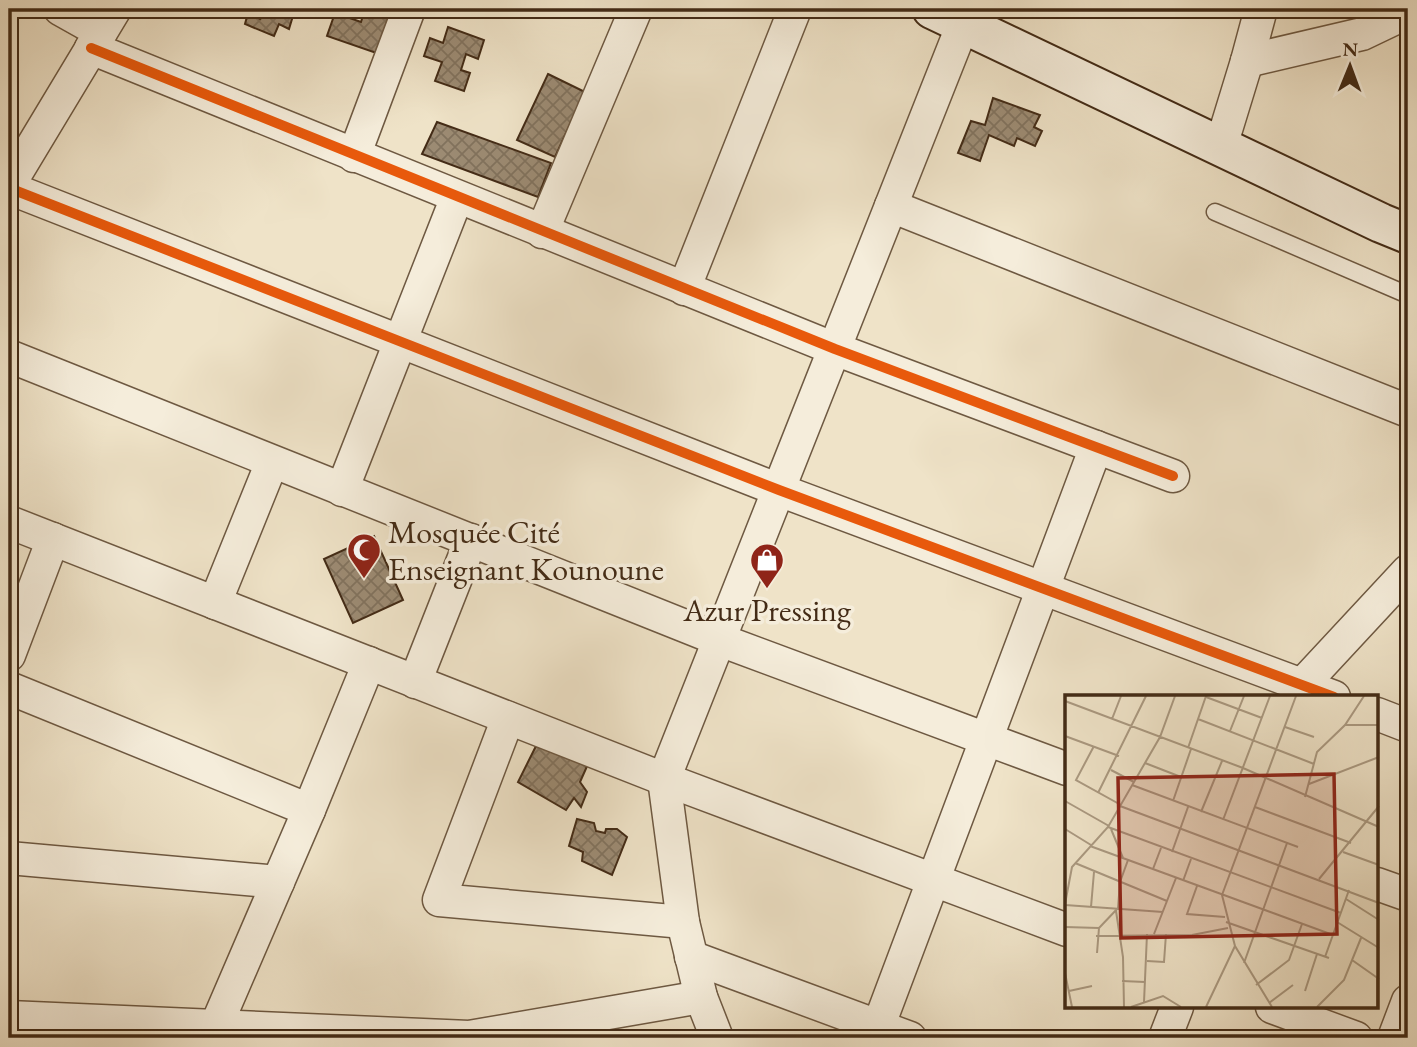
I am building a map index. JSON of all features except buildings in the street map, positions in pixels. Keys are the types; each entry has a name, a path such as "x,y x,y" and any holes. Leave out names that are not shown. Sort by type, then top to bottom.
{"street":[{"path":"60,9 354,156 835,349 1173,476"},
{"path":"354,156 409,9"},
{"path":"542,232 636,9"},
{"path":"684,289 795,9"},
{"path":"1221,146 1261,9"},
{"path":"1247,61 1362,34 1408,12"},
{"path":"717,1038 701,997 683,922 664,779 891,206 955,14 1221,146 1408,234"},
{"path":"102,30 10,182 400,342 779,490 1329,695"},
{"path":"342,489 457,197"},
{"path":"891,206 1408,411"},
{"path":"9,356 720,640 1065,768"},
{"path":"876,1032 1096,447"},
{"path":"215,603 272,461"},
{"path":"13,516 53,539 215,603 664,779 1065,929"},
{"path":"9,654 53,539"},
{"path":"415,681 471,540"},
{"path":"1302,685 1408,571"},
{"path":"216,1026 369,663"},
{"path":"9,688 309,810"},
{"path":"1378,714 1408,726"},
{"path":"508,718 439,900 683,922"},
{"path":"9,858 278,882"},
{"path":"1378,884 1408,895"},
{"path":"691,957 876,1032 910,1038"},
{"path":"9,1017 172,1031 216,1026 296,1034 469,1037 701,997"},
{"path":"1394,1038 1408,1001"},
{"path":"1165,1038 1176,1009"},
{"path":"1277,1009 1356,1038"}],"lane":[{"path":"1214,212 1408,295"}],"cycle path":[{"path":"91,48 835,349 1173,476"},
{"path":"9,188 779,490 1329,695"}],"place":[{"name":"Mosquée Cité Enseignant Kounoune","path":"364,580"},
{"name":"Azur Pressing","path":"767,590"}]}
